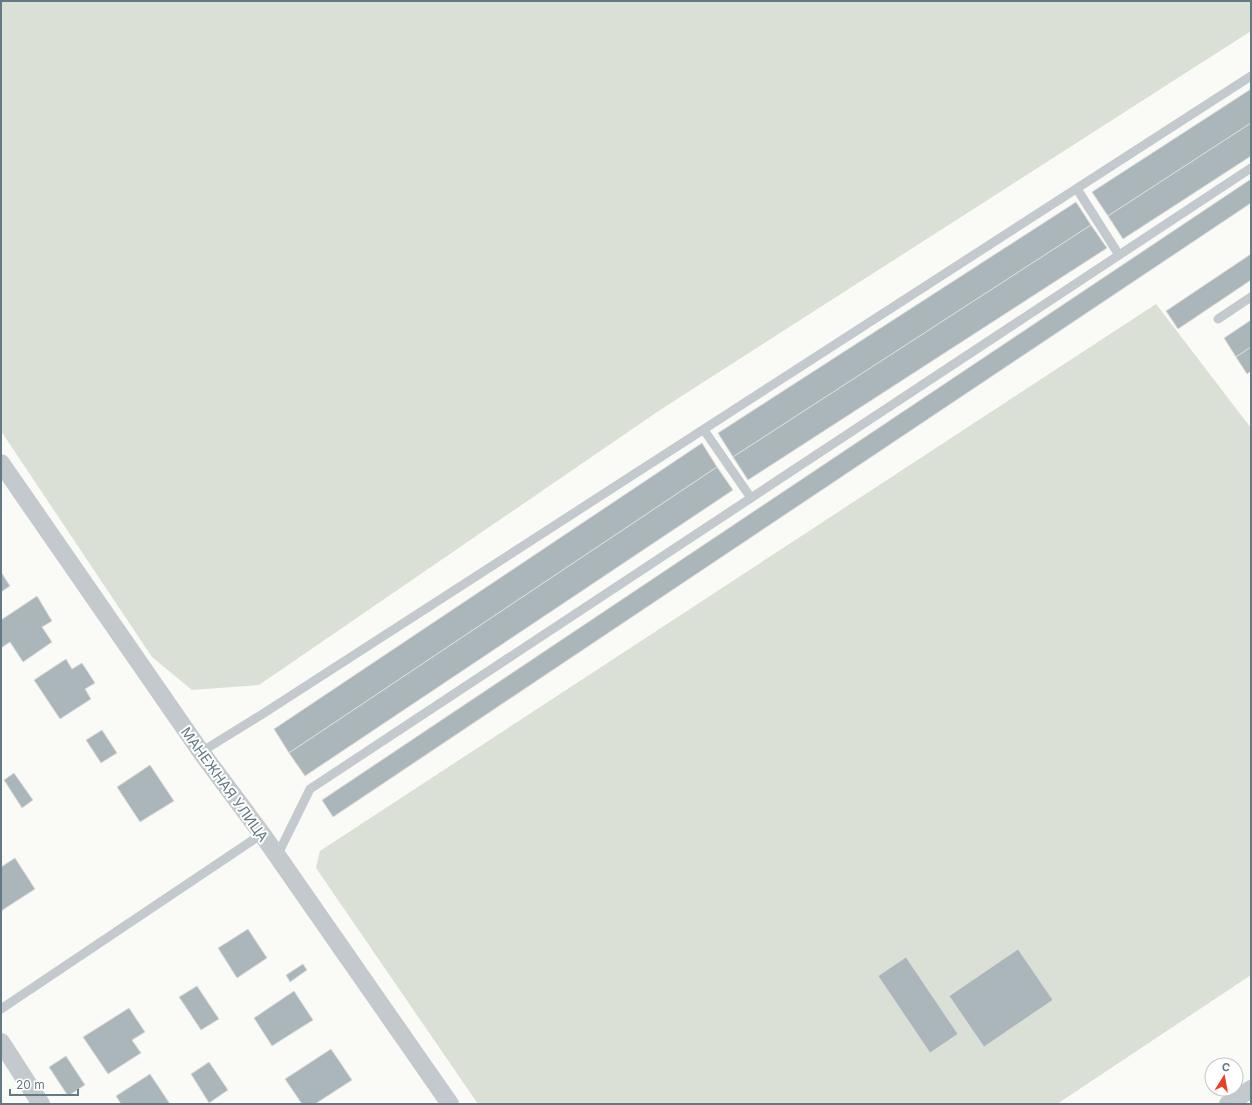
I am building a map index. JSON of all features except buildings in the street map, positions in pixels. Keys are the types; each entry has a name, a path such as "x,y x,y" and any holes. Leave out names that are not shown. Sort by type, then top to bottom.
{"street":[{"name":"МАНЕЖНАЯ УЛИЦА","path":"1,463 201,752 262,834 450,1104"},
{"path":"1,1042 42,1104"},
{"path":"1228,1104 1251,1089"}],"lane":[{"path":"201,752 704,430 1251,76"},
{"path":"277,857 310,789 1251,168"},
{"path":"1077,189 1119,255"},
{"path":"1218,319 1251,297"},
{"path":"704,430 751,498"},
{"path":"1,1010 262,834"}],"shaded area":[{"path":"1,1 1251,1 1251,31 660,410 259,685 192,690 152,657 1,431"},
{"path":"1156,304 1251,428 1251,975 1057,1104 478,1104 316,868 320,851"}]}
